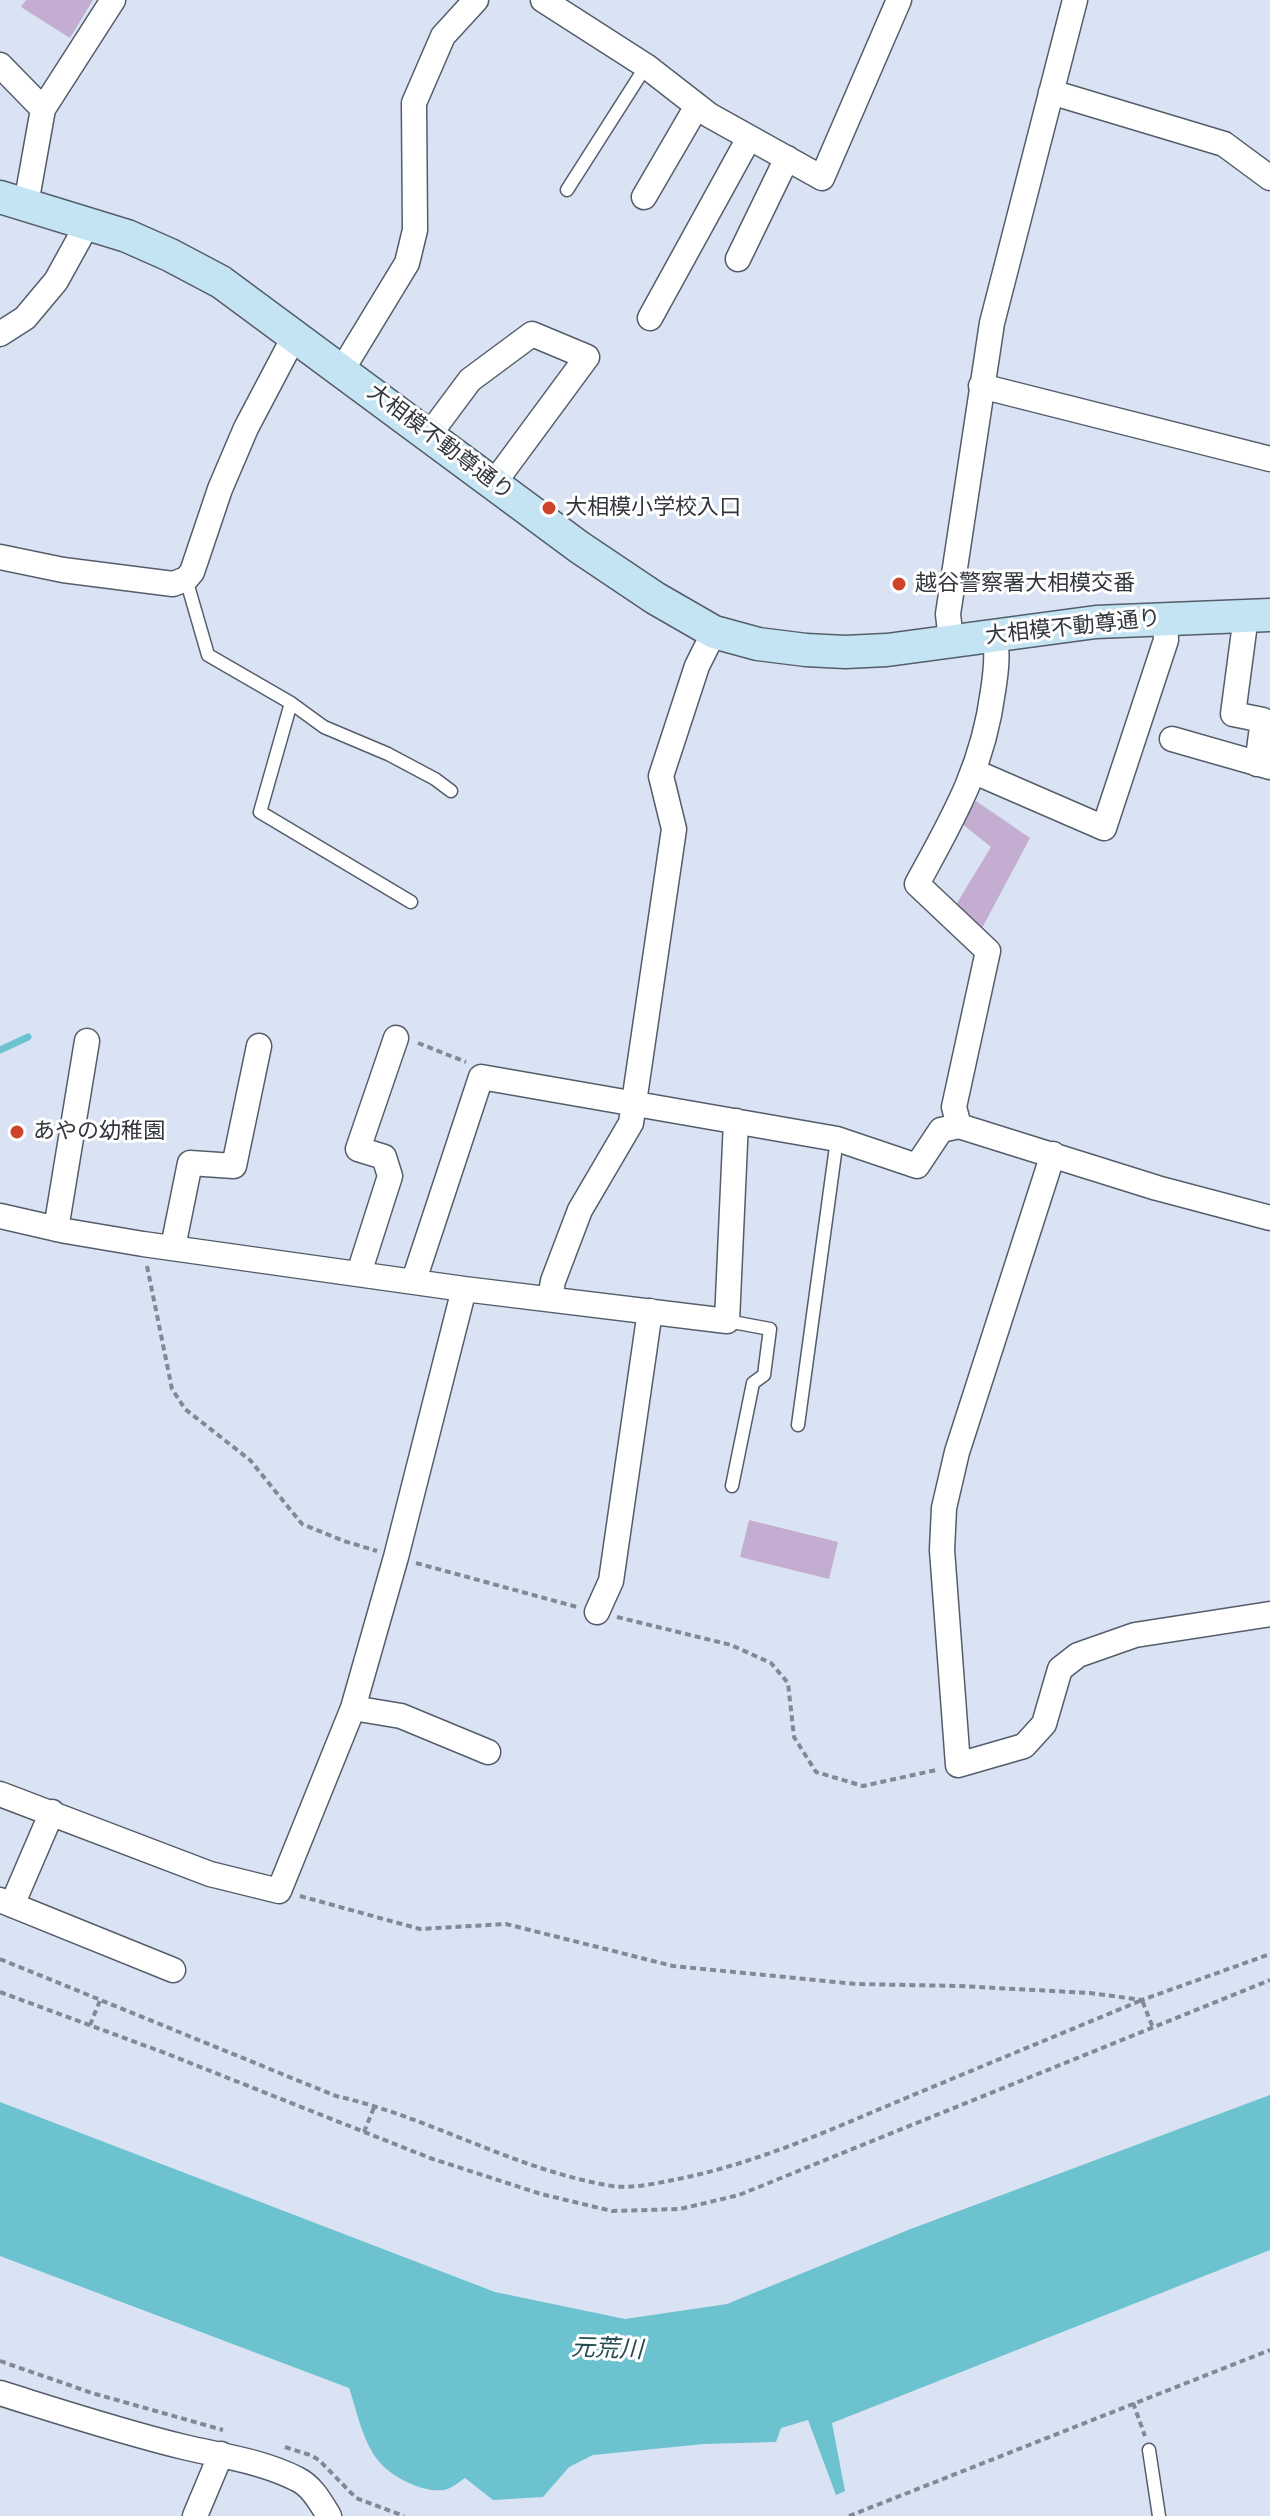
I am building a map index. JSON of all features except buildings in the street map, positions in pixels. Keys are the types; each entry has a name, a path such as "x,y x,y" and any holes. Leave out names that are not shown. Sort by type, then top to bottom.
{"street":[{"path":"13,200 43,109 113,0"},
{"path":"342,370 407,263 415,230 414,103 443,36 476,0"},
{"path":"543,0 646,66 697,106 822,178 899,0"},
{"path":"951,641 948,614 992,323 1075,0"},
{"path":"0,65 43,109"},
{"path":"1051,92 1224,144 1270,178"},
{"path":"644,197 697,106"},
{"path":"650,318 749,138"},
{"path":"738,259 787,158"},
{"name":"大相模不動尊通り","path":"13,200 127,236 221,282 617,572 714,632 758,644 845,652 1096,622 1258,616"},
{"path":"0,334 25,318 56,281 88,223"},
{"path":"429,435 470,380 532,334 587,357 494,483"},
{"path":"0,557 63,570 173,584 186,579 192,572 220,489 246,428 295,335"},
{"path":"981,386 1270,459"},
{"path":"1172,739 1263,766 1263,720 1233,714 1258,616"},
{"path":"975,772 1104,828 1166,640 1165,618"},
{"path":"550,1298 553,1281 580,1210 631,1123 674,829 661,776 697,666 714,632"},
{"path":"959,1126 954,1107 988,951 917,884 975,772 989,725 998,657 995,636"},
{"path":"359,1273 390,1176 384,1157 358,1149 396,1038"},
{"path":"56,1229 87,1041"},
{"path":"173,1247 190,1163 234,1166 259,1046"},
{"path":"414,1280 481,1077 837,1139 917,1166 941,1130 959,1126 1157,1188 1270,1218"},
{"path":"0,1216 143,1244 464,1289 727,1321 736,1121"},
{"path":"1053,1154 957,1452 944,1508 942,1550 958,1765 1024,1746 1044,1724 1060,1669 1078,1655 1135,1635 1270,1614"},
{"path":"0,1794 210,1874 279,1891 353,1708 396,1557 464,1289"},
{"path":"597,1612 611,1581 650,1311"},
{"path":"353,1708 401,1716 488,1752"},
{"path":"52,1812 6,1903 173,1970"},
{"path":"0,2393 108,2427 221,2454 298,2479 329,2516"},
{"path":"195,2516 221,2454"}],"lane":[{"path":"567,190 646,66"},
{"path":"186,579 208,655 291,703 324,727 388,754 451,791"},
{"path":"291,703 260,812 411,902"},
{"path":"798,1425 837,1139"},
{"path":"727,1321 770,1329 764,1375 753,1383 732,1486"},
{"path":"1149,2450 1159,2516"}],"path":[{"path":"396,1038 405,1038 473,1065 481,1077"},
{"path":"143,1244 172,1389 185,1409 250,1460 302,1524 396,1557 731,1645 771,1663 788,1683 794,1737 816,1772 863,1786 958,1765"},
{"path":"279,1891 420,1929 506,1924 673,1966 856,1984 1090,1993 1142,2000"},
{"path":"0,1959 336,2096 375,2105 556,2174 615,2186 651,2185 735,2166 1142,2000 1270,1954"},
{"path":"0,1992 430,2158 541,2194 612,2211 680,2209 739,2195 1270,1980"},
{"path":"90,2025 101,1998"},
{"path":"1142,2000 1153,2028"},
{"path":"364,2132 375,2105"},
{"path":"849,2516 1270,2350"},
{"path":"1133,2403 1144,2429"}],"shaded area":[{"path":"26,0 93,0 70,38 21,7"},
{"path":"976,801 1030,838 981,930 954,908 991,847 961,823"},
{"path":"749,1520 838,1542 829,1579 740,1557"}],"water":[{"name":"元荒川","path":"1270,2095 1270,2250 832,2423 845,2491 836,2495 808,2420 781,2428 776,2442 704,2444 593,2455 569,2467 543,2497 493,2500 465,2478 447,2489 426,2489 398,2477 377,2459 364,2434 349,2388 0,2256 0,2102 495,2292 625,2319 727,2304 908,2230"}],"waterway":[{"path":"0,1050 28,1037"}],"place":[{"name":"大相模小学校入口","path":"549,508"},
{"name":"越谷警察署大相模交番","path":"899,584"},
{"name":"あやの幼稚園","path":"17,1132"}]}
